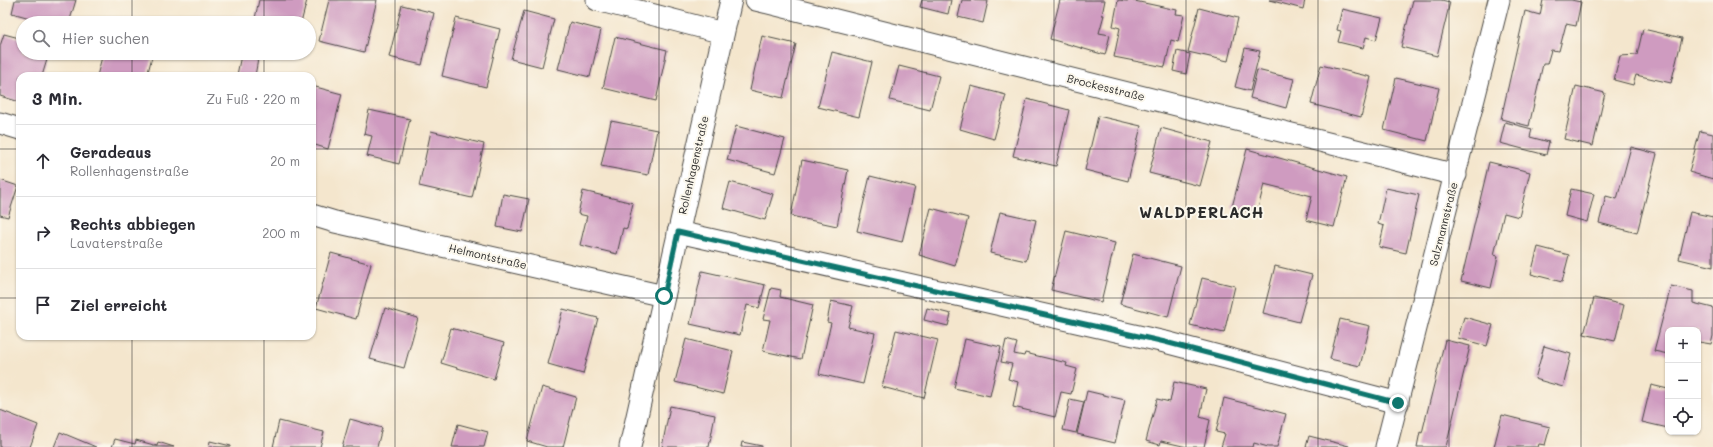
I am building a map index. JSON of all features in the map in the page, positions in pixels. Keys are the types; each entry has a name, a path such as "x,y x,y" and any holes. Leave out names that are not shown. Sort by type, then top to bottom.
{"street":[{"path":"597,0 723,33"},
{"name":"Rollenhagenstraße","path":"630,447 730,0"},
{"name":"Brockesstraße","path":"756,0 1456,175"},
{"name":"Salzmannstraße","path":"1386,447 1456,175 1499,0"},
{"path":"0,123 16,129"},
{"name":"Helmontstraße","path":"316,216 342,224 664,296"},
{"path":"678,232 1165,342 1398,403"}],"building":[{"path":"15,0 76,0 71,16 23,16 12,13"},
{"path":"259,0 307,0 303,16 256,16"},
{"path":"329,0 377,0 364,52 319,41"},
{"path":"922,0 951,0 948,14 920,7"},
{"path":"962,0 988,1 983,23 958,17"},
{"path":"1060,0 1105,0 1102,15 1104,15 1099,33 1110,35 1105,55 1050,39"},
{"path":"1118,0 1130,0 1177,10 1176,14 1184,15 1178,42 1171,40 1165,67 1114,57 1120,28 1113,26"},
{"path":"1269,0 1305,0 1303,9"},
{"path":"1413,0 1441,0 1450,2 1437,56 1401,47"},
{"path":"1543,0 1571,0 1581,2 1576,26 1566,24 1559,51 1551,50 1547,64 1543,64 1529,126 1501,119 1525,11 1540,15"},
{"path":"402,5 434,13 422,65 389,57"},
{"path":"1199,8 1238,18 1228,61 1188,52"},
{"path":"1342,9 1382,18 1376,40 1366,37 1363,48 1338,42 1341,31 1337,30"},
{"path":"524,11 554,19 542,67 511,59"},
{"path":"456,18 500,29 486,87 442,76"},
{"path":"570,22 601,30 590,77 558,69"},
{"path":"1643,29 1682,38 1671,83 1636,75 1633,85 1614,80 1620,56 1637,55"},
{"path":"4,34 16,37 16,60 47,60 43,72 16,72 16,101 0,96 0,46"},
{"path":"762,36 796,44 783,98 750,90"},
{"path":"615,37 667,50 656,101 603,88"},
{"path":"1245,48 1260,51 1250,91 1235,87"},
{"path":"1177,51 1190,54 1186,74 1173,71"},
{"path":"832,52 872,62 859,117 818,107"},
{"path":"101,60 151,60 148,72 98,72"},
{"path":"240,60 258,60 256,72 238,72"},
{"path":"1321,65 1371,77 1361,117 1311,104"},
{"path":"899,66 939,76 930,110 890,100"},
{"path":"1257,70 1294,79 1286,108 1250,98"},
{"path":"1396,78 1439,88 1427,141 1384,130"},
{"path":"971,86 1006,95 994,139 960,129"},
{"path":"1576,86 1605,93 1593,146 1564,139"},
{"path":"316,87 342,94 328,149 316,145"},
{"path":"1027,99 1069,110 1056,166 1013,156"},
{"path":"369,110 410,119 399,164 367,156 372,136 364,134"},
{"path":"1098,116 1141,126 1128,181 1085,170"},
{"path":"611,121 657,130 648,175 601,166"},
{"path":"1505,122 1532,129 1530,137 1549,142 1546,155 1500,143"},
{"path":"736,126 785,139 775,173 727,160"},
{"path":"1161,128 1212,142 1200,186 1149,173"},
{"path":"431,131 484,144 472,198 419,186"},
{"path":"1700,131 1713,134 1713,179 1689,172"},
{"path":"1631,147 1657,154 1637,233 1599,223 1606,196 1617,199"},
{"path":"1247,149 1347,177 1334,227 1306,220 1312,196 1264,184 1257,213 1232,207"},
{"path":"802,160 848,170 837,226 791,216"},
{"path":"1489,162 1530,172 1519,217 1504,213 1494,255 1498,256 1491,288 1461,281"},
{"path":"870,176 915,187 902,242 857,231"},
{"path":"0,180 16,185 16,192 8,217 0,215"},
{"path":"730,182 773,194 765,220 723,208"},
{"path":"1386,188 1419,195 1406,253 1379,247 1384,226 1378,224"},
{"path":"1571,189 1594,194 1587,222 1565,216"},
{"path":"583,191 633,203 627,229 623,228 617,254 580,245 587,216 578,214"},
{"path":"503,194 529,199 522,232 497,227"},
{"path":"931,208 968,218 955,266 919,255"},
{"path":"1000,212 1036,220 1026,261 990,253"},
{"path":"1690,212 1713,217 1713,267 1679,259"},
{"path":"1066,231 1115,243 1101,302 1051,290"},
{"path":"1538,247 1569,255 1562,282 1531,274"},
{"path":"331,253 371,264 356,319 316,308"},
{"path":"1133,254 1181,266 1168,317 1120,304"},
{"path":"1275,266 1312,275 1299,322 1263,313"},
{"path":"702,271 765,285 759,308 747,305 740,335 690,324"},
{"path":"1202,278 1235,286 1224,333 1190,325"},
{"path":"1671,286 1693,291 1693,303 1713,308 1713,336 1711,344 1701,342 1701,327 1665,327 1665,353 1654,351"},
{"path":"771,288 781,290 780,297 813,305 801,359 763,351 770,320 763,319"},
{"path":"1594,298 1624,305 1615,341 1584,334"},
{"path":"831,301 853,306 848,327 875,333 863,384 819,374 831,323 827,322"},
{"path":"385,308 418,318 404,368 370,359"},
{"path":"927,308 951,314 948,326 924,320"},
{"path":"563,309 598,318 583,374 548,364"},
{"path":"1464,317 1493,325 1487,346 1458,338"},
{"path":"1340,319 1370,326 1360,366 1330,359"},
{"path":"451,328 504,343 494,379 441,363"},
{"path":"896,330 938,340 924,398 882,387"},
{"path":"686,339 733,351 723,394 675,382"},
{"path":"965,339 1001,347 990,396 954,388"},
{"path":"1006,340 1017,343 1014,354 1024,356 1025,353 1067,363 1066,366 1077,369 1071,394 1061,392 1055,417 1013,407 1018,382 1008,379 1012,364 1001,362"},
{"path":"1445,340 1470,346 1446,447 1417,447 1420,432 1422,433"},
{"path":"1544,346 1571,354 1563,387 1535,379"},
{"path":"1174,382 1206,389 1200,417 1210,420 1204,447 1187,447 1161,441 1160,445 1146,441 1157,399 1170,402"},
{"path":"1651,385 1665,388 1665,427 1642,422"},
{"path":"542,387 576,397 563,447 547,447 527,441"},
{"path":"1087,391 1125,400 1115,443 1077,434"},
{"path":"1224,398 1286,414 1277,447 1268,447 1254,443 1253,447 1221,447 1225,434 1216,432"},
{"path":"1070,399 1084,402 1076,433 1063,430"},
{"path":"670,406 715,415 709,447 662,447"},
{"path":"0,410 38,425 30,447 0,447"},
{"path":"1502,415 1550,427 1545,445 1539,444 1538,447 1494,447"},
{"path":"350,419 382,428 377,447 342,447"},
{"path":"279,421 324,432 320,447 273,447"},
{"path":"458,424 488,432 484,447 452,447"},
{"path":"60,432 96,447 54,447"},
{"path":"1309,436 1349,446 1349,447 1306,447"},
{"path":"115,439 135,444 136,440 157,446 158,442 174,447 112,447"},
{"path":"210,441 231,446 231,447 209,447"},
{"path":"742,442 762,446 762,447 741,447"}],"district":[{"name":"WALDPERLACH","path":"1202,212"}],"route":[{"path":"664,296 678,232 845,268 1165,342 1398,403"}]}
